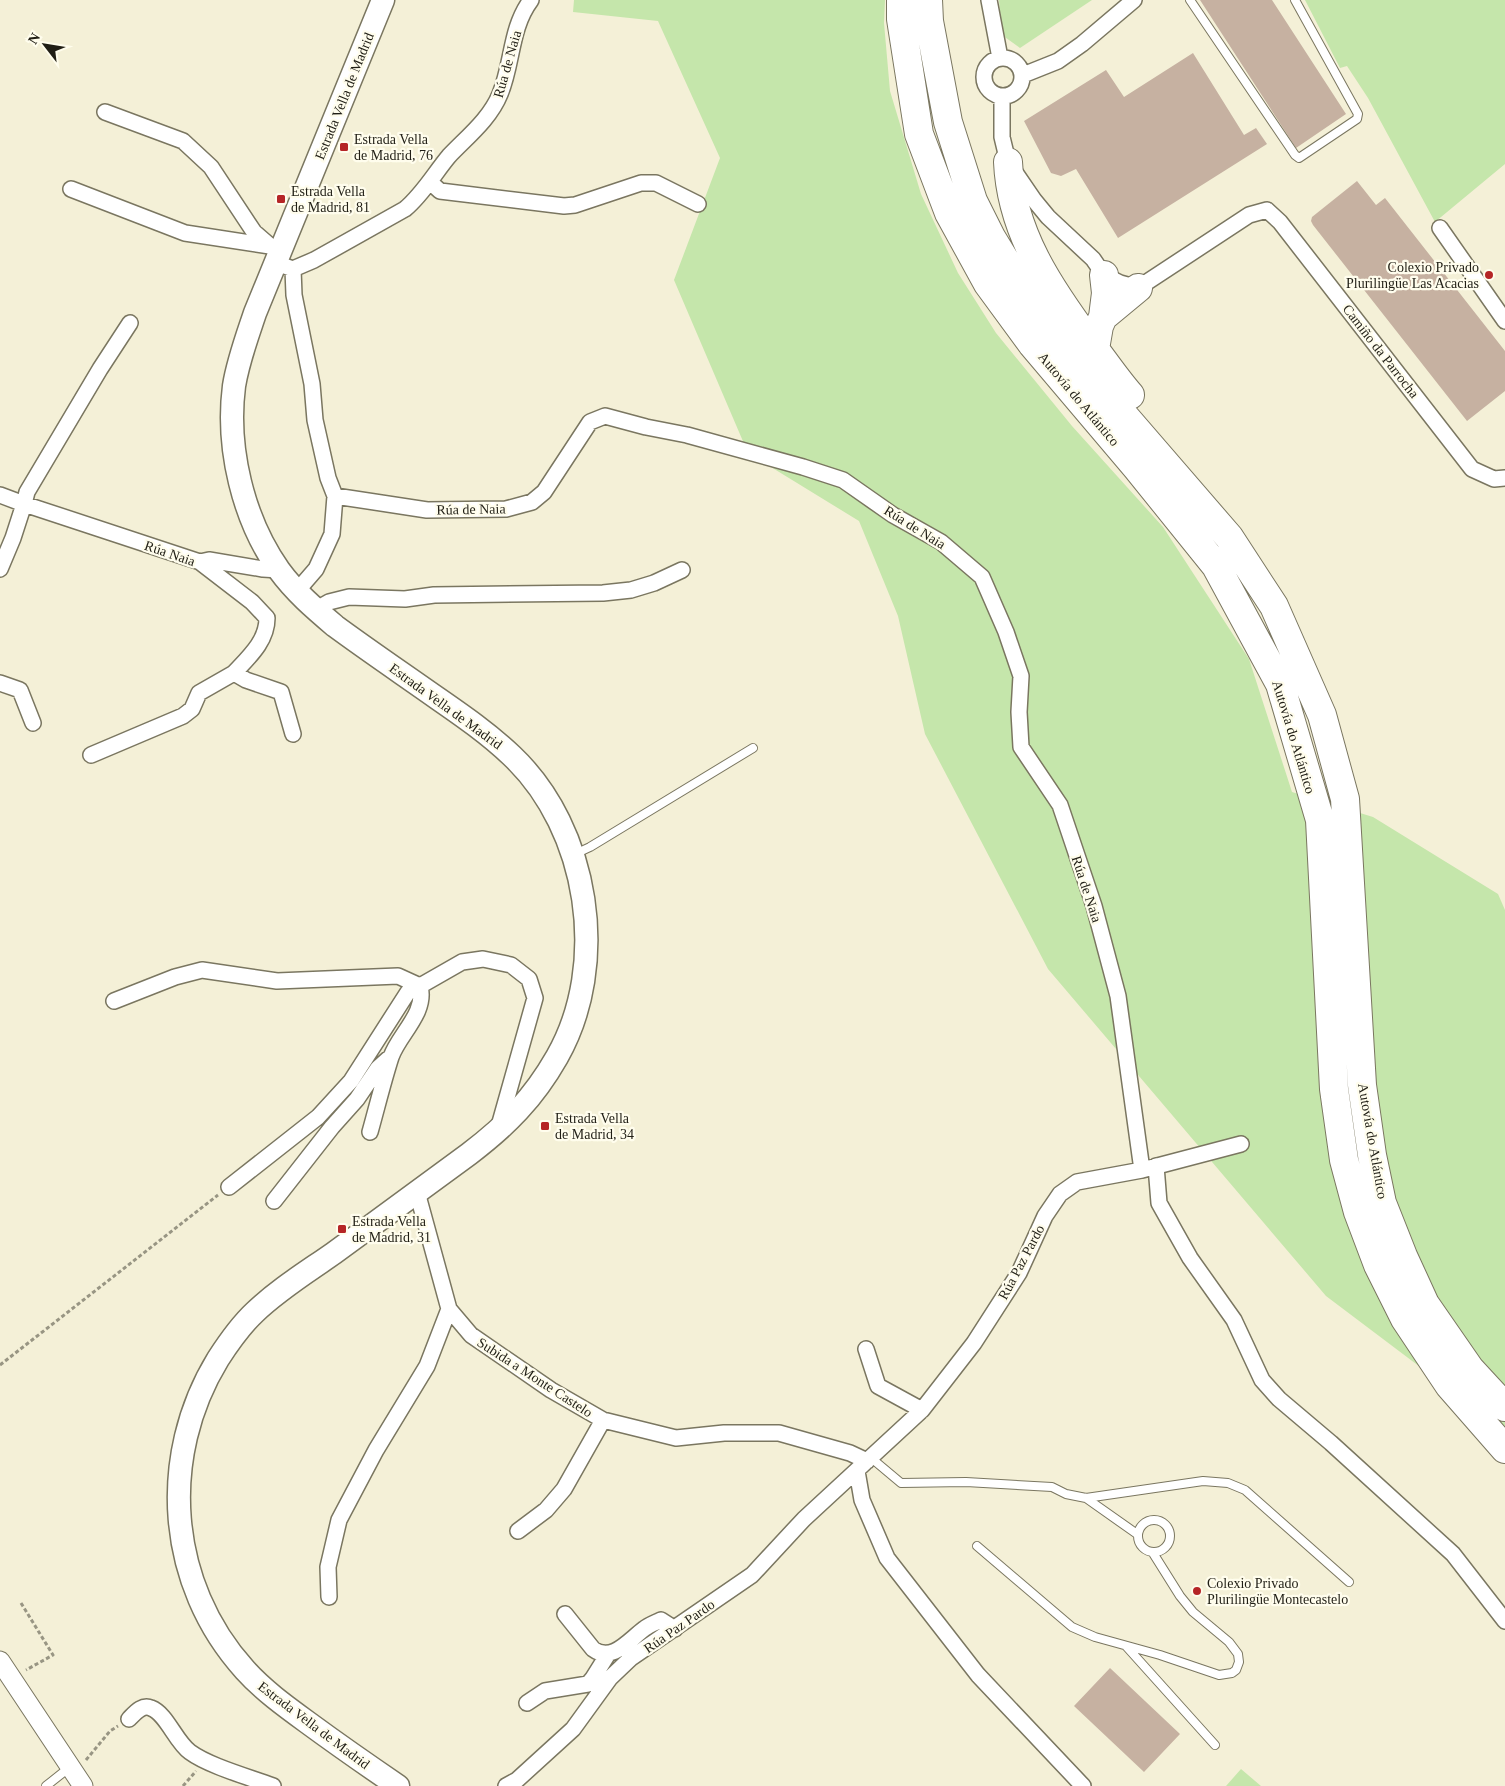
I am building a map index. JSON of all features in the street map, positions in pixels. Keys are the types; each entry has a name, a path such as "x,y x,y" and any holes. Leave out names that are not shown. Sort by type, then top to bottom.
{"highway":[{"name":"Autovía do Atlántico","path":"901,0 901,19 919,134 949,213 988,284 1032,344 1137,468 1216,566 1280,684 1320,820 1334,1089 1344,1160 1358,1212 1378,1265 1405,1320 1449,1385 1505,1449"},
{"name":"Autovía do Atlántico","path":"928,0 929,21 948,122 973,201 991,237 1020,284 1070,353 1229,537 1274,606 1322,715 1345,799 1362,1086 1372,1155 1382,1203 1425,1304 1470,1369 1505,1407"},
{"path":"1008,162 1009,184 1014,207 1027,242 1050,287 1112,373 1249,537 1275,577 1294,613 1322,715"},
{"path":"1095,349 1103,317 1106,293 1104,275"},
{"path":"1103,317 1138,288"}],"main road":[{"name":"Estrada Vella de Madrid","path":"383,0 242,348 234,386 232,423 235,459 244,494 259,534 279,570 297,591 315,610 360,644 478,727 513,757 536,784 554,812 566,836 582,885 586,918 586,952 581,989 571,1024 558,1056 520,1110 496,1133 271,1298 240,1328 212,1370 199,1394 188,1422 182,1454 179,1488 183,1550 189,1574 207,1615 233,1656 245,1671 277,1700 398,1786"}],"street":[{"name":"Rúa de Naia","path":"280,257 314,260 404,209 417,199 448,158 493,109 501,93 517,27 531,0"},
{"path":"989,0 1000,58"},
{"path":"1023,75 1058,61 1082,44 1134,0"},
{"path":"1007,57 1016,61 1021,67 1023,75 1020,86 1012,94 1002,97 992,94 986,87 984,79 985,69 992,61 1007,57"},
{"path":"1002,97 1002,137 1008,162 1048,218 1093,259 1104,275 1120,283 1138,288"},
{"path":"105,112 183,141 211,168 254,232 280,257 294,295 312,384 315,420 328,478 335,496 332,534 316,569 297,591"},
{"path":"430,182 440,190 564,206 575,205 641,183 656,183 698,204"},
{"path":"71,189 185,233 280,257"},
{"name":"Camiño da Parrocha","path":"1138,288 1249,215 1267,210 1280,222 1472,469 1494,479 1505,478"},
{"path":"1440,228 1505,321"},
{"path":"0,569 13,538 27,492 100,369 130,323"},
{"name":"Rúa de Naia","path":"335,496 427,510 506,509 532,502 544,492 590,422 605,416 696,438 803,467 843,480 893,514 941,542 982,577 1006,632 1021,676 1019,712 1021,747 1060,805 1094,906 1118,996 1149,1168 1159,1203 1190,1258 1234,1320 1262,1380 1279,1399 1331,1443 1453,1554 1505,1621"},
{"name":"Rúa Naia","path":"0,495 200,562 252,602 267,618 267,629 253,653 234,673 199,692 192,709 183,716 91,755"},
{"path":"200,562 209,560 279,570"},
{"path":"315,610 329,602 349,597 405,599 434,595 603,593 630,590 654,583 682,570"},
{"path":"234,673 246,680 281,692 293,734"},
{"path":"0,683 20,690 33,723"},
{"path":"229,1187 318,1117 351,1081 408,992 462,962 483,958 511,965 529,980 535,998 506,1105 496,1133"},
{"path":"114,1001 175,977 202,970 277,981 398,976 420,986"},
{"path":"274,1201 332,1127 357,1099 378,1068 392,1054 409,1027 420,1004 422,994 420,986"},
{"path":"370,1132 392,1054"},
{"name":"Rúa Paz Pardo","path":"517,1784 573,1729 610,1678 631,1658 752,1575 804,1519 922,1410 979,1336 1018,1273 1044,1216 1060,1194 1077,1182 1149,1168 1241,1144"},
{"name":"Subida a Monte Castelo","path":"417,1192 449,1309 471,1335 550,1390 603,1420 676,1438 724,1433 779,1433 850,1453 865,1463"},
{"path":"329,1597 328,1567 339,1520 376,1450 427,1366 449,1309"},
{"path":"866,1349 878,1386 922,1410"},
{"path":"518,1531 546,1510 564,1489 603,1420"},
{"path":"865,1463 862,1500 887,1558 978,1675 1083,1786"},
{"path":"565,1614 593,1649 599,1653 608,1654 622,1648 645,1628 661,1620 675,1629"},
{"path":"527,1703 545,1691 588,1684 608,1654"},
{"path":"0,1660 78,1764 83,1786"},
{"path":"129,1719 141,1708 149,1707 158,1711 179,1741 190,1752 273,1786"}],"lane":[{"path":"1190,0 1295,155 1299,158 1357,119 1358,114 1296,0"},
{"path":"573,855 753,748"},
{"path":"865,1463 901,1483 966,1482 1052,1487 1066,1494 1086,1498 1203,1481 1228,1482 1245,1490 1350,1582"},
{"path":"1086,1498 1137,1534"},
{"path":"1149,1520 1159,1520 1167,1526 1170,1534 1169,1543 1162,1550 1153,1553 1144,1550 1138,1543 1137,1534 1141,1525 1149,1520"},
{"path":"977,1546 1072,1627 1219,1675 1232,1673 1236,1670 1239,1662 1238,1654 1229,1642 1193,1612 1180,1596 1153,1553"},
{"path":"1126,1646 1215,1745"},
{"path":"46,1786 78,1764"}],"path":[{"path":"0,1365 229,1187"},
{"path":"21,1603 53,1655 25,1670"},
{"path":"78,1764 110,1731 129,1719"}],"green space":[{"path":"574,0 885,0 884,23 890,91 921,194 958,273 996,333 1072,426 1163,527 1249,659 1292,792 1373,817 1498,894 1505,910 1505,1431 1326,1296 1048,969 925,734 898,616 859,521 748,453 674,280 720,158 658,21 573,12"},
{"path":"999,0 1092,0 1020,48 1002,35"},
{"path":"1305,0 1505,0 1505,164 1435,222 1368,98 1347,66 1340,68"},
{"path":"1241,1769 1261,1786 1226,1786"}],"building":[{"path":"1200,0 1272,0 1346,114 1296,148"},
{"path":"1193,53 1244,135 1256,128 1267,144 1118,238 1076,169 1061,176 1051,173 1024,121 1106,70 1124,97"},
{"path":"1357,181 1376,205 1385,198 1505,351 1505,391 1467,421 1311,221 1312,217"},
{"path":"1110,1668 1180,1734 1144,1772 1074,1706"}],"place":[{"name":"Estrada Vella de Madrid, 76","path":"344,147"},
{"name":"Estrada Vella de Madrid, 81","path":"281,199"},
{"name":"Colexio Privado Plurilingüe Las Acacias","path":"1489,275"},
{"name":"Estrada Vella de Madrid, 34","path":"545,1126"},
{"name":"Estrada Vella de Madrid, 31","path":"342,1229"},
{"name":"Colexio Privado Plurilingüe Montecastelo","path":"1197,1591"}]}
